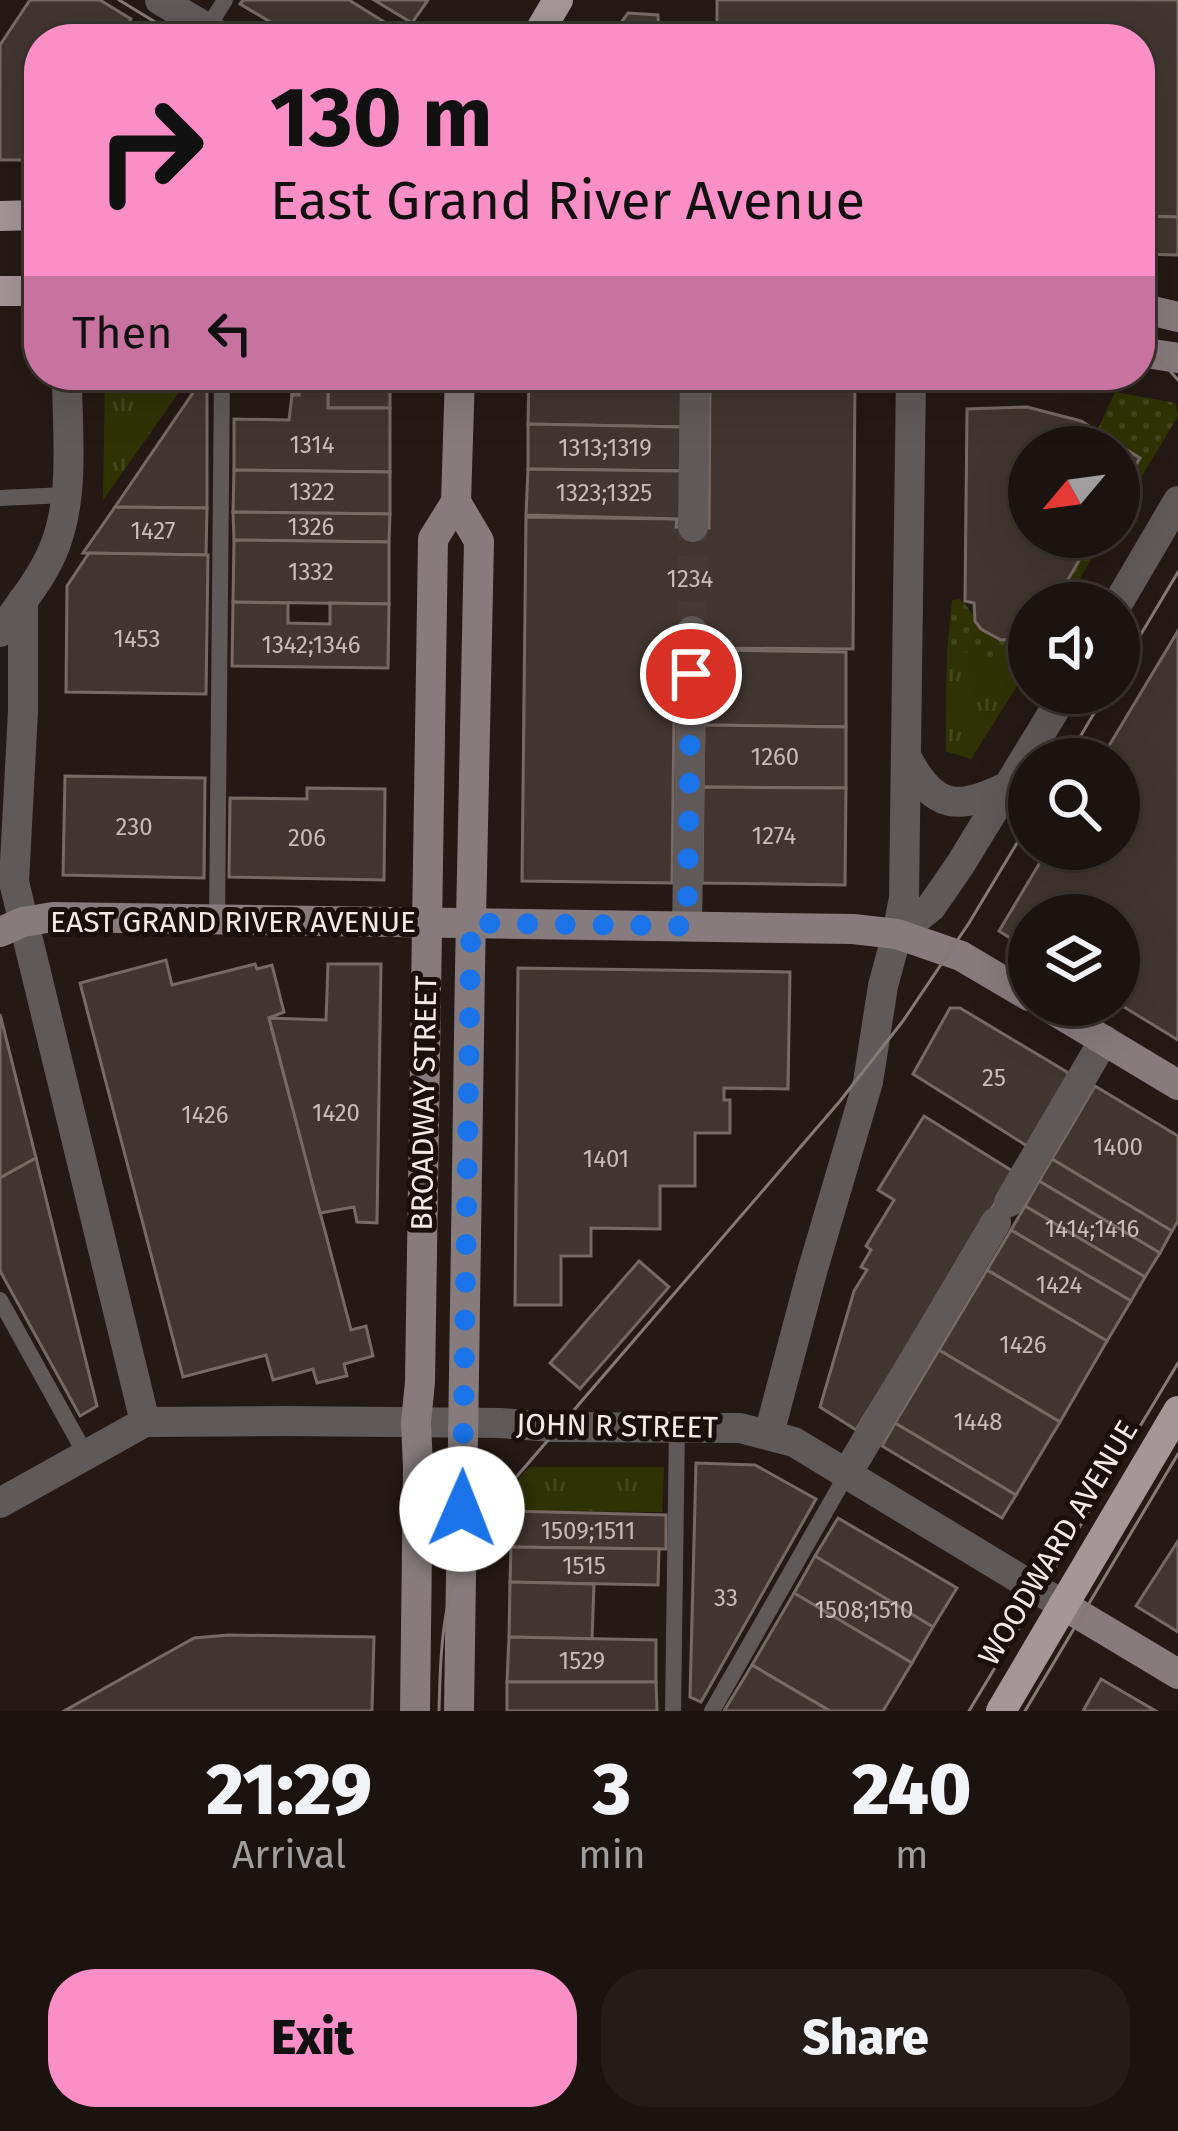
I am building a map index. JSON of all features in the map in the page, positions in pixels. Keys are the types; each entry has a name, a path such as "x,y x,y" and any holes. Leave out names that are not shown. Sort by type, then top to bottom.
{"main road":[{"name":"WOODWARD AVENUE","path":"1001,1711 1178,1411"}],"street":[{"path":"160,0 194,24"},
{"path":"0,632 52,552 61,529 67,390"},
{"name":"BROADWAY STREET","path":"415,1711 416,1422 434,539 456,502 460,390"},
{"path":"693,527 694,390"},
{"path":"769,1433 868,1082 883,986 904,898 911,390"},
{"path":"1130,582 1178,501"},
{"name":"BROADWAY STREET","path":"456,502 479,541 459,1711"},
{"path":"23,600 23,711 11,927 145,1422"},
{"path":"687,926 692,631"},
{"path":"906,756 917,778 933,794 952,803 978,801 1008,786"},
{"path":"897,934 931,908 1008,788"},
{"name":"EAST GRAND RIVER AVENUE","path":"11,927 53,917 854,929 897,934 961,956 1008,984"},
{"path":"1080,1026 1178,1084"},
{"path":"848,1472 1104,1040"},
{"name":"JOHN R STREET","path":"0,1503 145,1422 740,1428 794,1442 1063,1605"},
{"path":"1063,1605 1178,1674"}],"lane":[{"path":"217,920 222,390"},
{"path":"0,498 66,495"},
{"path":"0,1300 86,1455"},
{"path":"673,1711 677,1427"},
{"path":"712,1711 848,1472"}],"green space":[{"path":"105,390 180,390 103,500"},
{"path":"1115,392 1176,403 1178,416 1140,479 1140,426 1099,426"},
{"path":"1081,558 1092,558 1078,582 1066,582"},
{"path":"960,599 988,634 1008,639 1008,698 971,759 946,751 952,600"},
{"path":"947,652 975,653 1008,665 1008,700 971,759 946,751"},
{"path":"531,1467 664,1467 662,1512 513,1511 518,1481"}],"building":[{"path":"30,0 100,0 131,19 128,24 24,24 24,160 0,160 0,45"},
{"path":"243,0 349,0 388,24 274,24 240,4"},
{"path":"374,0 428,0 412,23"},
{"path":"717,0 1178,0 1178,217 1155,216 1155,24 717,24"},
{"path":"628,13 658,15 658,24 620,24"},
{"path":"1155,216 1178,217 1178,255 1155,254"},
{"path":"195,390 207,390 207,508 115,507"},
{"path":"299,390 328,390 328,408 390,408 390,472 234,470 234,419 289,420 292,395 299,395"},
{"path":"328,390 390,390 390,408 328,408"},
{"path":"529,390 682,390 682,427 528,424"},
{"path":"710,390 855,390 853,649 708,648 708,631 675,631 672,883 522,881 526,517 677,519 676,527 709,528"},
{"path":"1027,407 1089,426 1008,426 1008,558 1081,558 1066,582 1008,582 1008,639 981,629 975,621 974,603 965,601 967,409"},
{"path":"528,424 682,427 681,471 528,469"},
{"path":"528,469 681,471 681,519 526,515"},
{"path":"234,470 390,472 390,514 233,512"},
{"path":"115,507 207,508 206,555 83,553"},
{"path":"233,512 390,514 389,542 234,540"},
{"path":"234,540 389,542 389,604 233,602"},
{"path":"89,553 208,555 206,694 66,692 67,586"},
{"path":"233,602 288,603 288,623 330,624 330,603 389,604 388,668 232,666"},
{"path":"1178,631 1178,1040 1140,1017 1140,894 1021,894 1035,870 1140,870 1140,738 1114,738 1128,714 1140,714 1140,694"},
{"path":"705,650 846,652 846,727 704,725"},
{"path":"704,725 846,727 846,788 703,787"},
{"path":"65,776 205,778 204,878 63,875"},
{"path":"703,787 846,788 845,885 702,883"},
{"path":"307,788 385,789 384,880 229,877 230,798 307,799"},
{"path":"1008,916 1008,937 999,931"},
{"path":"166,960 172,985 255,964 257,969 272,965 284,1012 269,1018 351,1330 366,1326 373,1356 344,1364 347,1376 317,1383 313,1369 273,1380 266,1355 183,1377 80,983"},
{"path":"328,964 381,964 377,1223 357,1222 354,1207 320,1213 269,1018 326,1020"},
{"path":"518,968 790,972 788,1089 724,1088 724,1100 730,1100 730,1133 695,1133 695,1186 660,1186 660,1229 591,1228 591,1256 561,1256 561,1305 515,1305"},
{"path":"950,1008 960,1008 1067,1072 1027,1146 913,1074"},
{"path":"0,1014 36,1158 0,1178"},
{"path":"1095,1086 1178,1136 1178,1221 1172,1231 1052,1159"},
{"path":"924,1116 1014,1172 856,1430 820,1407 854,1291 867,1270 861,1267 871,1250 866,1246 894,1200 878,1190"},
{"path":"36,1158 97,1406 80,1416 0,1271 0,1178"},
{"path":"1052,1159 1172,1231 1160,1253 1039,1181"},
{"path":"1039,1181 1160,1253 1145,1277 1025,1206"},
{"path":"1025,1206 1145,1277 1131,1301 1011,1230"},
{"path":"1011,1230 1131,1301 1107,1341 987,1270"},
{"path":"639,1261 669,1287 580,1389 550,1363"},
{"path":"987,1270 1107,1341 1060,1422 939,1350"},
{"path":"939,1350 1060,1422 1016,1495 895,1423"},
{"path":"895,1423 1016,1495 1002,1518 882,1446"},
{"path":"696,1463 755,1465 816,1499 701,1702 690,1697"},
{"path":"509,1511 666,1515 666,1549 511,1547"},
{"path":"838,1518 957,1588 933,1627 815,1556"},
{"path":"1178,1541 1178,1632 1136,1606"},
{"path":"511,1547 659,1549 658,1585 510,1582"},
{"path":"815,1556 933,1627 912,1663 794,1593"},
{"path":"510,1582 594,1584 592,1639 509,1637"},
{"path":"794,1593 912,1663 883,1711 830,1711 752,1665"},
{"path":"374,1637 372,1711 64,1711 194,1638"},
{"path":"509,1637 656,1640 656,1682 507,1682"},
{"path":"752,1665 830,1711 724,1711"},
{"path":"1101,1679 1156,1711 1083,1711"},
{"path":"507,1682 656,1682 657,1711 507,1711"}],"tunnel":[{"path":"692,631 693,527"}],"tram line":[{"path":"119,0 158,24"},
{"path":"1155,356 1178,380"},
{"path":"1140,636 1178,572"},
{"path":"1079,738 1094,714"},
{"path":"439,1711 446,1612 459,1566 481,1518 840,1101 903,1021 1008,858"},
{"path":"969,1711 1178,1363"},
{"path":"1025,1711 1178,1454"}],"route":[{"path":"462,1509 471,923 687,926 691,674"}]}
